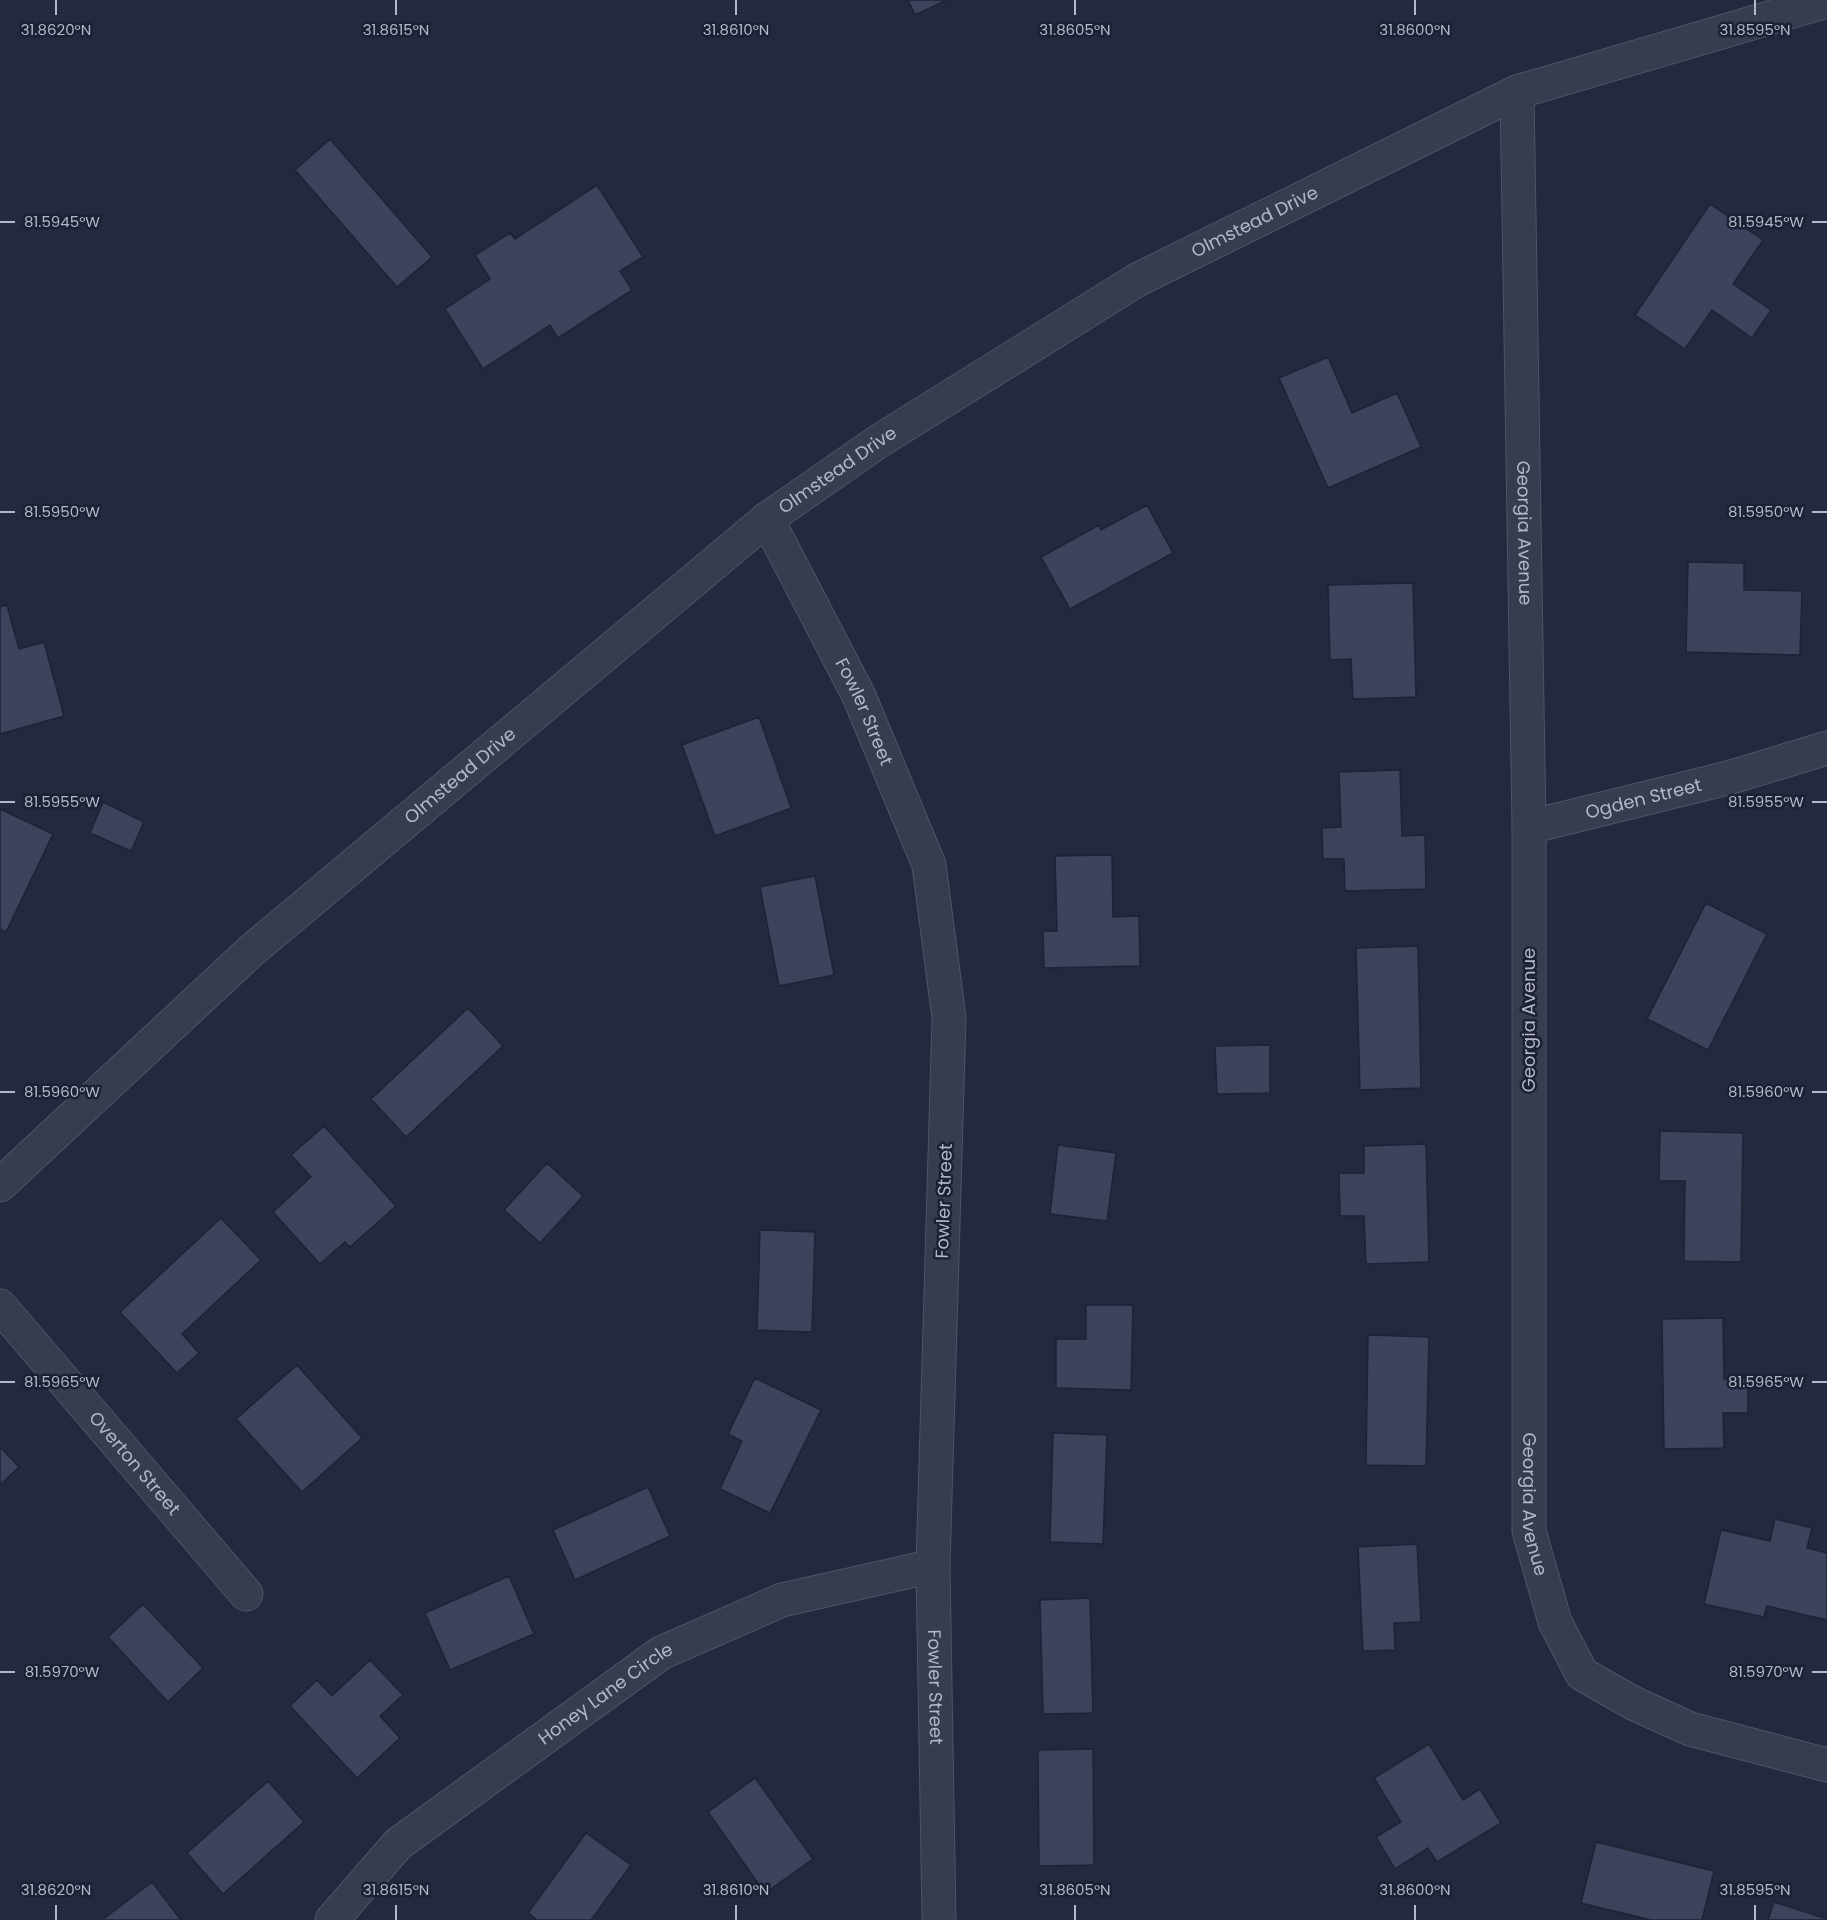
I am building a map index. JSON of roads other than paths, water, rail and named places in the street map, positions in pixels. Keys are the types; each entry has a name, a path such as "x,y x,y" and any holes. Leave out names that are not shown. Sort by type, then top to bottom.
{"street":[{"name":"Olmstead Drive","path":"0,1185 252,950 767,519 879,441 1137,280 1516,92 1827,1"},
{"name":"Georgia Avenue","path":"1516,92 1529,827 1529,1531 1555,1622 1582,1674 1634,1703 1690,1730 1827,1765"},
{"name":"Fowler Street","path":"767,519 859,696 929,865 949,1018 933,1566 939,1920"},
{"name":"Ogden Street","path":"1529,827 1728,778 1827,748"},
{"name":"Overton Street","path":"0,1306 246,1594"},
{"name":"Honey Lane Circle","path":"332,1920 398,1844 661,1653 782,1600 933,1566"}]}
